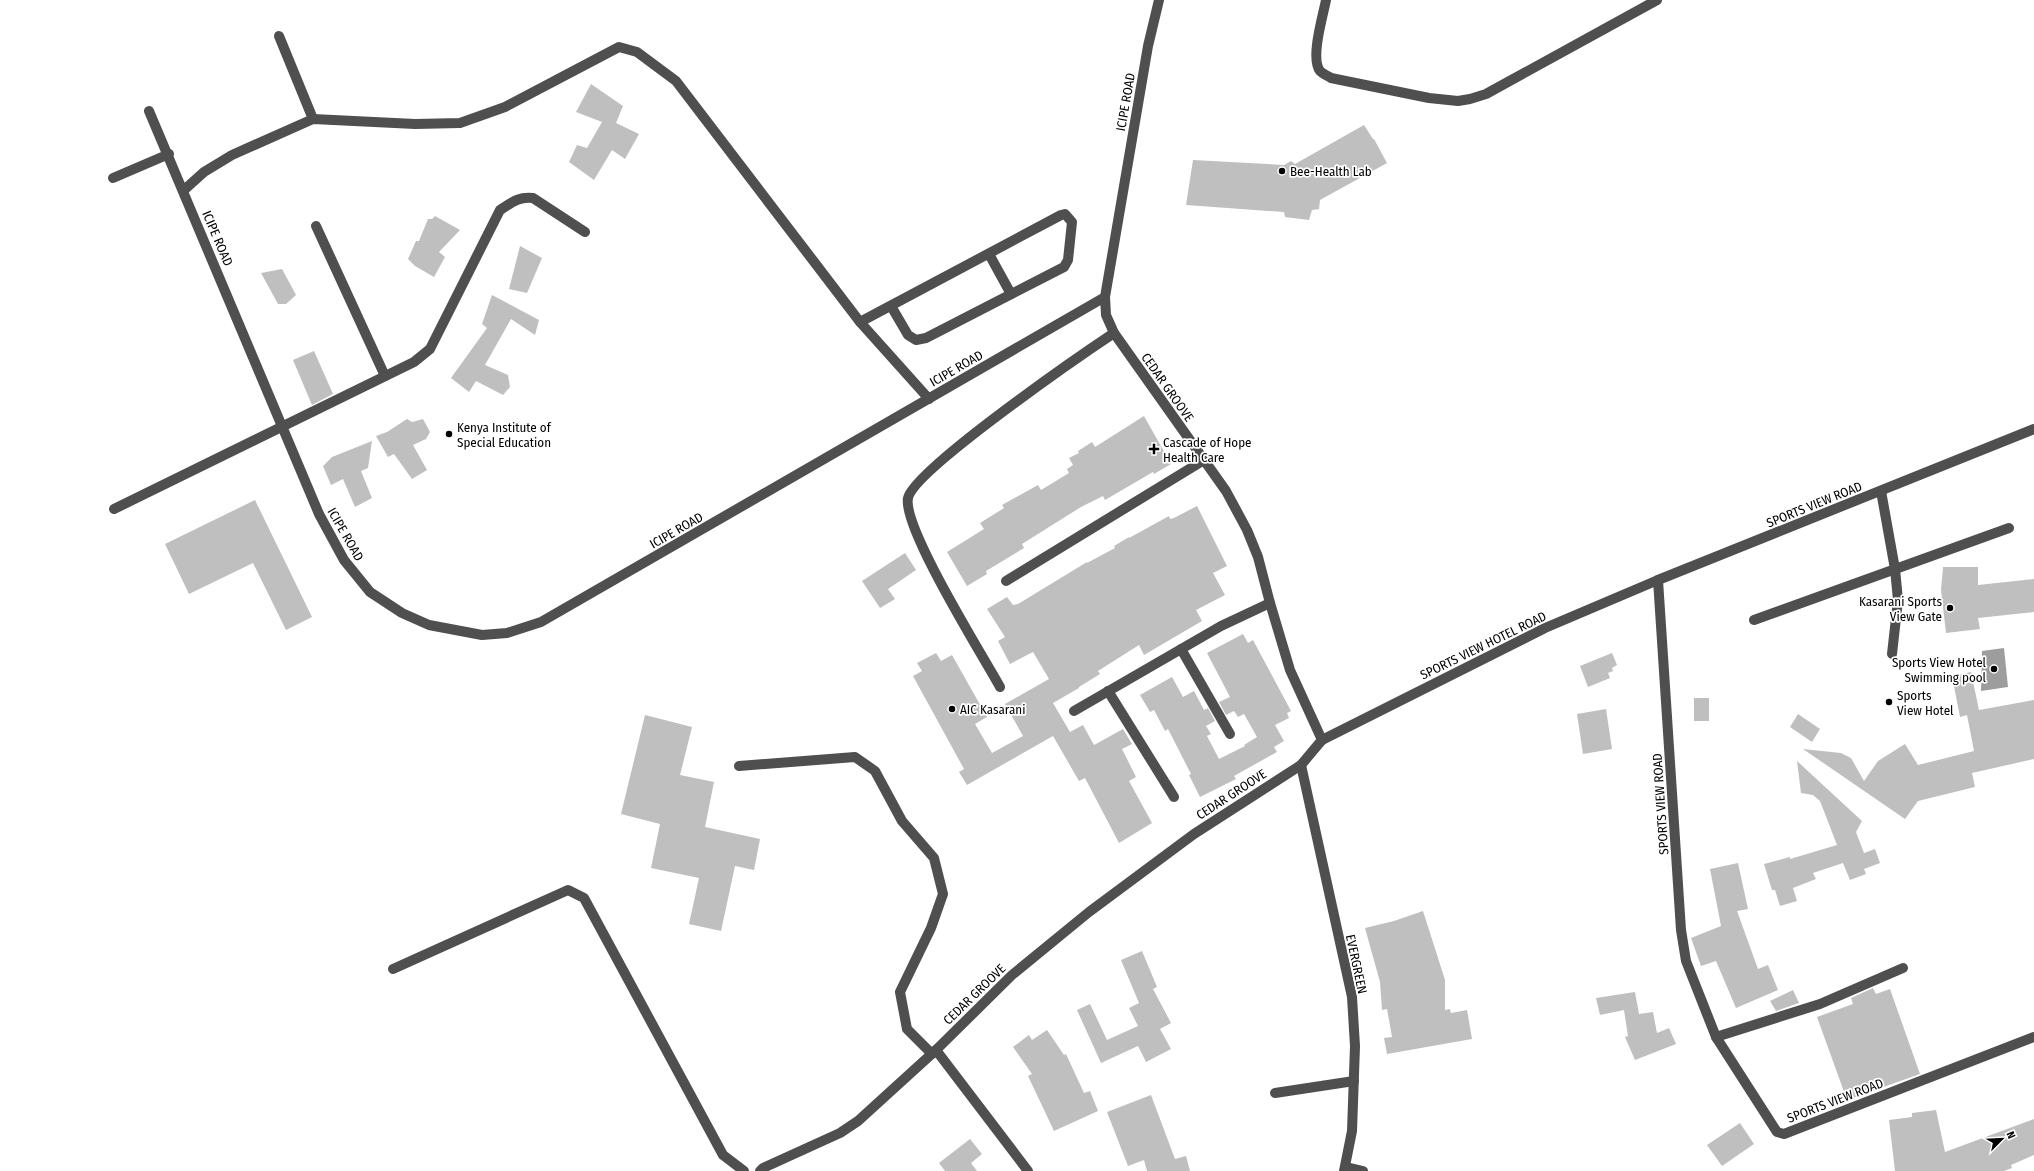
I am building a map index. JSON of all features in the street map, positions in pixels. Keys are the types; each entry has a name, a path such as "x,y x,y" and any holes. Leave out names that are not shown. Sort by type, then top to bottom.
{"street":[{"name":"ICIPE ROAD","path":"150,111 319,514 344,560 370,592 402,613 429,625 482,635 507,633 541,622 1105,297 1148,46 1159,0"},
{"path":"1326,0 1316,54 1317,65 1321,73 1339,80 1429,98 1458,101 1470,100 1486,94 1657,0"},
{"path":"279,36 313,119"},
{"path":"184,190 204,172 232,155 313,119 415,124 460,123 505,107 619,47 637,52 676,81 860,322 929,399"},
{"path":"114,178 168,154"},
{"path":"114,509 414,362 430,349 500,210 524,197 533,198 585,232"},
{"path":"860,322 1061,215 1066,214 1072,222 1066,264 926,338 916,340 908,335 891,306"},
{"path":"316,226 385,376"},
{"path":"989,254 1011,294"},
{"name":"CEDAR GROOVE","path":"760,1171 840,1133 866,1114 934,1052 1012,975 1089,912 1194,834 1301,765 1322,740 1290,670 1258,557 1247,530 1226,491 1114,333 1106,315 1105,297"},
{"path":"1000,687 929,561 913,528 908,499 912,490 938,462 1066,366 1114,333"},
{"name":"SPORTS VIEW ROAD","path":"2034,429 1658,580 1686,961 1716,1037 1777,1132 1784,1134 2034,1037"},
{"path":"1006,581 1204,460"},
{"path":"1881,491 1895,569 1898,600 1892,654"},
{"path":"1754,620 2009,528"},
{"name":"SPORTS VIEW HOTEL ROAD","path":"1322,740 1545,628 1658,580"},
{"path":"1074,711 1221,626 1270,603"},
{"path":"1181,649 1230,734"},
{"path":"1108,691 1174,798"},
{"path":"739,766 854,757 875,771 902,821 934,858 942,894 931,928 900,992 907,1029 934,1052 1028,1171"},
{"name":"EVERGREEN","path":"1301,765 1352,997 1355,1046 1352,1131 1345,1169"},
{"path":"393,968 568,890 575,892 584,898 724,1155 744,1171"},
{"path":"1716,1037 1820,1004 1903,968"},
{"path":"1276,1093 1354,1081"},
{"path":"1345,1169 1363,1171"}],"shaded area":[{"name":"Sports View Hotel Swimming pool","path":"2004,648 2008,687 1981,691 1982,651"}],"building":[{"path":"591,84 623,106 616,123 639,134 625,159 612,150 594,180 569,162 577,145 587,148 602,122 576,112"},
{"name":"Bee-Health Lab","path":"1364,125 1374,139 1387,163 1320,200 1319,209 1312,210 1309,220 1285,217 1284,212 1186,205 1193,160 1284,165 1291,161 1295,164"},
{"path":"435,216 460,230 439,252 445,257 434,277 415,266 408,259 416,241 419,241 428,219 432,219"},
{"path":"520,246 542,258 527,293 509,289"},
{"path":"282,269 296,295 286,304 278,304 261,273"},
{"path":"492,295 539,320 535,335 511,319 485,365 508,375 510,387 503,395 476,381 469,392 451,378 487,328 482,324"},
{"path":"314,351 333,394 312,405 293,360"},
{"path":"1144,416 1171,464 1154,474 1153,472 1105,500 1103,496 1081,507 1022,544 1024,548 986,571 987,574 967,586 947,552 984,529 980,523 1004,508 1002,505 1038,485 1041,490 1069,473 1067,469 1073,465 1069,458 1079,453 1078,451 1092,442 1095,447"},
{"path":"407,419 412,422 423,419 430,432 426,439 413,445 427,470 412,479 394,454 388,457 376,436 387,432"},
{"path":"372,441 368,468 361,471 372,498 355,507 343,479 331,485 323,466 332,457"},
{"path":"255,500 312,617 286,630 253,563 189,594 165,544"},
{"path":"1197,506 1227,566 1213,573 1225,595 1196,610 1202,621 1144,655 1139,645 1098,671 1100,674 1053,703 1070,732 1083,725 1094,745 1123,729 1132,744 1122,749 1136,777 1129,781 1152,823 1119,843 1085,778 1079,781 1053,736 967,785 959,772 964,769 913,676 922,671 917,663 936,653 941,661 952,655 987,717 975,724 992,753 1023,736 1005,704 1049,679 1033,652 1010,664 998,641 1005,637 987,609 1007,597 1013,605 1018,604 1087,562 1115,548 1114,546 1129,537 1169,516 1170,519 1174,518"},
{"path":"905,553 916,570 888,589 895,599 880,608 862,581"},
{"path":"1943,567 1978,567 1978,585 2034,579 2034,612 1978,618 1980,629 1946,633 1941,590"},
{"path":"1243,634 1248,643 1253,640 1291,711 1287,713 1289,718 1275,725 1284,741 1274,747 1277,752 1234,776 1236,779 1200,797 1189,775 1191,774 1168,729 1165,731 1154,710 1150,712 1140,695 1172,677 1183,697 1194,691 1204,710 1208,708 1215,721 1206,726 1211,734 1207,736 1219,759 1245,746 1244,745 1257,737 1244,714 1238,717 1234,711 1226,715 1219,702 1230,697 1207,653"},
{"path":"1612,653 1617,665 1612,668 1613,671 1608,673 1610,678 1588,687 1580,666"},
{"path":"1971,672 1979,710 2034,700 2034,759 1972,773 1975,787 1918,801 1905,819 1803,749 1841,753 1851,758 1864,781 1878,761 1905,744 1918,765 1974,751 1967,715 1960,717 1952,676"},
{"path":"1694,698 1709,698 1709,721 1694,721"},
{"path":"1606,709 1612,749 1583,754 1577,714"},
{"path":"1798,714 1820,729 1812,742 1790,727"},
{"path":"645,715 692,727 680,775 714,782 705,827 760,839 754,870 735,866 721,931 689,924 699,878 651,868 660,824 621,814"},
{"path":"1797,761 1862,821 1856,832 1864,853 1875,849 1880,863 1864,869 1866,874 1850,880 1843,863 1813,873 1816,879 1793,888 1797,901 1780,906 1775,890 1772,890 1764,864 1790,857 1790,859 1837,845 1820,801 1813,795 1801,793"},
{"path":"1738,863 1748,909 1737,911 1758,969 1768,965 1778,990 1736,1008 1716,961 1701,966 1691,938 1721,926 1710,869"},
{"path":"1423,911 1445,980 1445,1010 1450,1009 1451,1013 1467,1010 1472,1039 1387,1054 1384,1038 1392,1037 1387,1009 1382,1010 1380,982 1365,928 1394,921"},
{"path":"1142,951 1157,987 1153,989 1171,1023 1160,1029 1171,1049 1146,1062 1138,1046 1101,1063 1077,1010 1090,1004 1107,1040 1138,1026 1129,1008 1139,1003 1121,960"},
{"path":"1873,988 1876,994 1890,989 1920,1074 1847,1100 1817,1017 1853,1004 1851,998"},
{"path":"1793,990 1799,1003 1776,1011 1770,1001"},
{"path":"1635,992 1639,1014 1653,1012 1657,1033 1669,1028 1676,1044 1635,1060 1625,1037 1628,1036 1624,1010 1600,1015 1596,998"},
{"path":"1047,1030 1064,1055 1066,1054 1084,1093 1090,1091 1098,1111 1054,1131 1028,1076 1032,1074 1013,1047 1029,1035 1032,1040"},
{"path":"1151,1095 1175,1159 1186,1156 1190,1171 1147,1171 1144,1160 1128,1166 1107,1112"},
{"path":"1936,1110 1945,1152 2034,1119 2034,1155 2011,1165 2012,1168 2004,1171 1895,1171 1889,1120 1912,1117 1912,1113"},
{"path":"1740,1123 1754,1144 1722,1166 1707,1145"},
{"path":"970,1139 982,1154 971,1163 977,1171 945,1171 939,1163"}],"place":[{"name":"Bee-Health Lab","path":"1282,171"},
{"name":"Kenya Institute of Special Education","path":"449,434"},
{"name":"Cascade of Hope Health Care","path":"1154,449"},
{"name":"Kasarani Sports View Gate","path":"1950,608"},
{"name":"Sports View Hotel Swimming pool","path":"1994,669"},
{"name":"Sports View Hotel","path":"1889,702"},
{"name":"AIC Kasarani","path":"952,709"}]}
